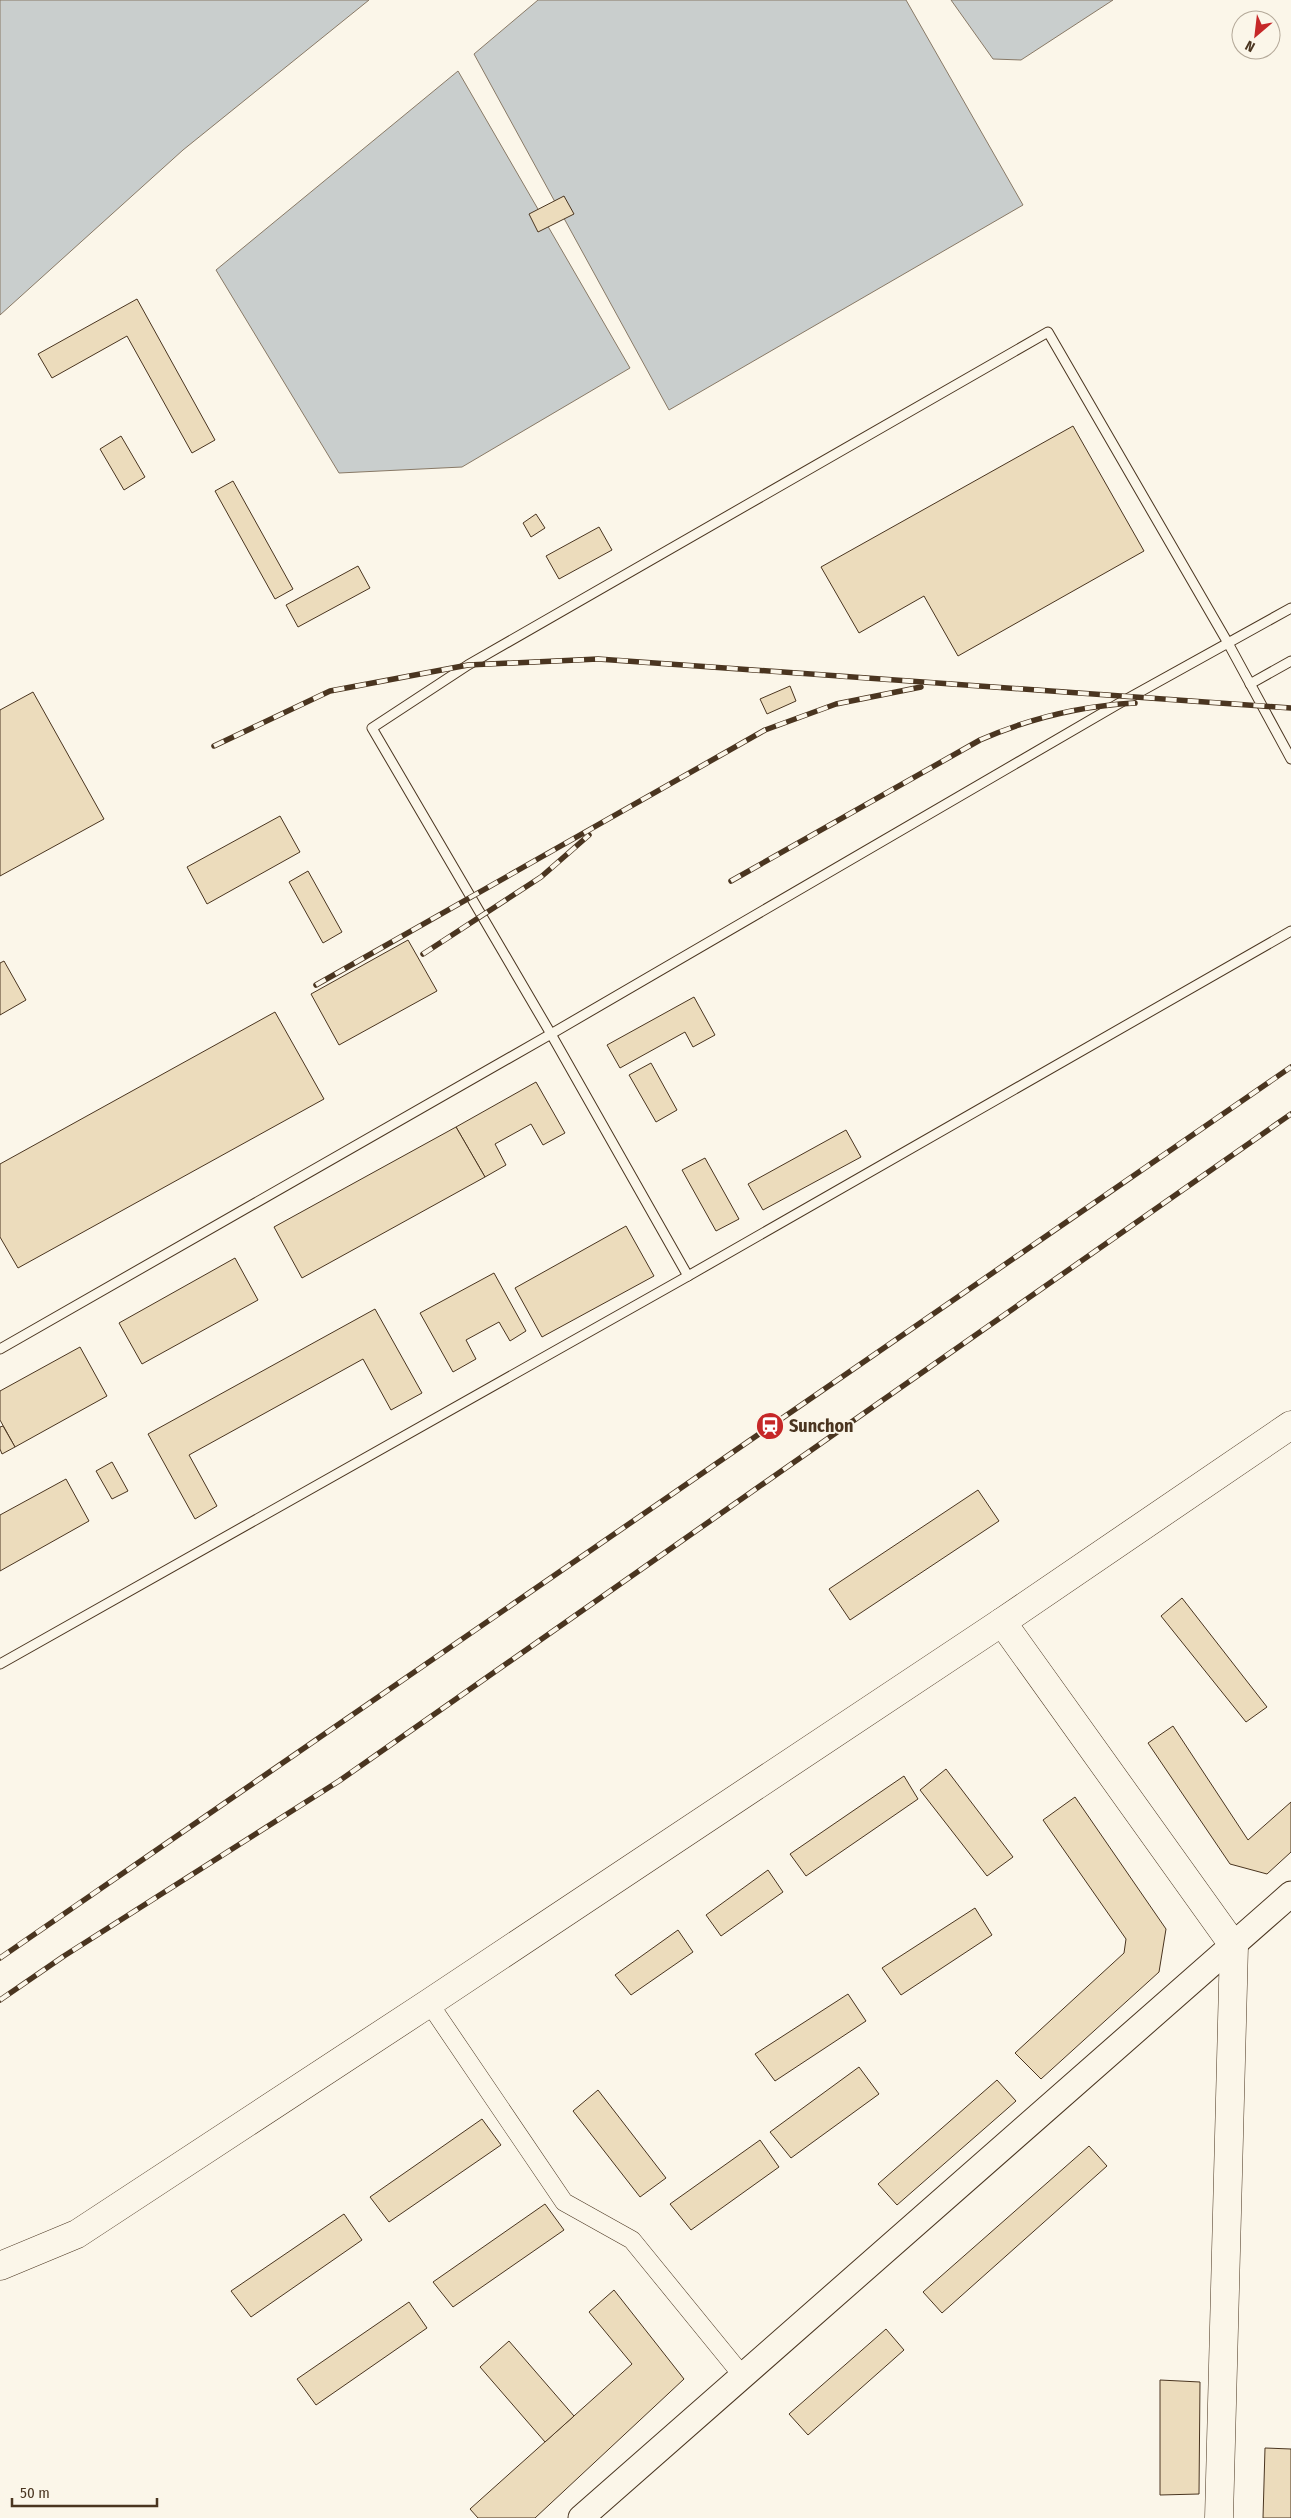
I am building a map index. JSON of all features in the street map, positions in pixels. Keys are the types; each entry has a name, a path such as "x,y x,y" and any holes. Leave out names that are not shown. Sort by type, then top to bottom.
{"main road":[{"path":"0,2266 77,2234 429,2003 1002,1622 1291,1425"},
{"path":"1002,1622 1234,1946 1219,2518"},
{"path":"581,2518 1291,1894"}],"street":[{"path":"429,2003 564,2202 632,2240 742,2375"}],"lane":[{"path":"688,1276 551,1034 372,728 494,650 1048,332 1228,643 1291,759"},
{"path":"0,1349 551,1034 1118,704 1291,608"},
{"path":"1250,684 1291,661"},
{"path":"0,1664 688,1276 1291,931"}],"shaded area":[{"path":"0,0 369,0 183,150 0,315"},
{"path":"538,0 906,0 1023,205 669,410 474,54"},
{"path":"951,0 1113,0 1021,60 993,59"},
{"path":"458,71 630,368 462,467 339,473 216,270"}],"building":[{"path":"564,196 574,214 538,232 529,214"},
{"path":"137,299 215,440 192,453 127,336 52,378 38,354"},
{"path":"1073,426 1144,551 958,656 924,596 859,633 821,567"},
{"path":"121,436 145,477 124,490 100,449"},
{"path":"233,481 293,589 275,599 215,491"},
{"path":"536,514 545,528 531,537 523,523"},
{"path":"599,527 612,550 559,579 546,556"},
{"path":"358,566 370,588 298,627 286,605"},
{"path":"790,686 796,701 767,714 760,699"},
{"path":"33,692 104,819 0,876 0,710"},
{"path":"280,816 300,852 207,904 187,867"},
{"path":"308,871 342,932 323,943 289,882"},
{"path":"408,940 437,991 339,1045 311,994"},
{"path":"4,961 26,1000 0,1015 0,963"},
{"path":"694,997 715,1035 693,1047 685,1032 620,1068 607,1045"},
{"path":"275,1012 324,1099 18,1268 0,1237 0,1164"},
{"path":"651,1063 677,1110 656,1122 629,1075"},
{"path":"536,1082 565,1133 543,1145 531,1124 495,1144 506,1165 485,1177 456,1127"},
{"path":"456,1127 485,1177 302,1278 274,1227"},
{"path":"846,1130 861,1157 763,1210 748,1184"},
{"path":"705,1158 739,1219 716,1231 682,1170"},
{"path":"626,1226 654,1276 542,1337 515,1288"},
{"path":"235,1258 258,1300 142,1364 119,1323"},
{"path":"494,1273 526,1331 510,1341 499,1322 466,1340 476,1359 453,1372 420,1313"},
{"path":"375,1309 422,1393 391,1410 363,1359 189,1455 217,1506 195,1519 148,1434"},
{"path":"80,1347 107,1396 15,1447 0,1420 0,1391"},
{"path":"3,1426 15,1447 2,1454 0,1449 0,1427"},
{"path":"112,1462 128,1491 112,1499 96,1471"},
{"path":"66,1479 89,1521 0,1571 0,1515"},
{"path":"978,1490 999,1521 850,1620 829,1589"},
{"path":"1182,1598 1267,1707 1246,1722 1161,1616"},
{"path":"1173,1726 1248,1840 1291,1802 1291,1852 1267,1874 1230,1864 1148,1743"},
{"path":"946,1769 1013,1857 987,1876 920,1790"},
{"path":"904,1776 918,1799 806,1876 790,1854"},
{"path":"1075,1797 1166,1929 1159,1972 1041,2079 1015,2053 1124,1953 1126,1939 1043,1820"},
{"path":"768,1870 783,1892 721,1936 706,1915"},
{"path":"975,1908 992,1935 901,1995 882,1968"},
{"path":"678,1930 693,1952 631,1995 615,1975"},
{"path":"848,1994 866,2021 775,2081 755,2054"},
{"path":"859,2067 879,2094 791,2158 770,2132"},
{"path":"997,2080 1016,2101 897,2205 878,2184"},
{"path":"598,2090 666,2178 640,2197 573,2111"},
{"path":"482,2119 501,2145 389,2222 370,2197"},
{"path":"760,2140 779,2167 691,2230 670,2204"},
{"path":"1089,2146 1107,2166 942,2313 923,2292"},
{"path":"545,2204 564,2230 453,2307 433,2282"},
{"path":"344,2214 362,2240 251,2317 231,2291"},
{"path":"614,2290 684,2379 535,2518 478,2518 470,2509 632,2364 589,2312"},
{"path":"409,2302 427,2328 316,2405 297,2379"},
{"path":"886,2329 904,2350 808,2435 789,2414"},
{"path":"509,2341 574,2416 545,2442 480,2367"},
{"path":"1160,2380 1200,2382 1199,2494 1160,2495"},
{"path":"1265,2448 1291,2449 1291,2518 1263,2518"}],"railway":[{"path":"214,746 330,691 468,665 598,659 1291,708"},
{"path":"316,985 765,730 836,704 921,687"},
{"path":"731,881 980,740 1018,725 1056,714 1095,707 1135,703"},
{"path":"423,954 541,877 589,835"},
{"path":"0,1958 1291,1067"},
{"path":"0,2000 64,1956 339,1781 1291,1114"}],"place":[{"name":"Sunchon","path":"770,1426"}]}
